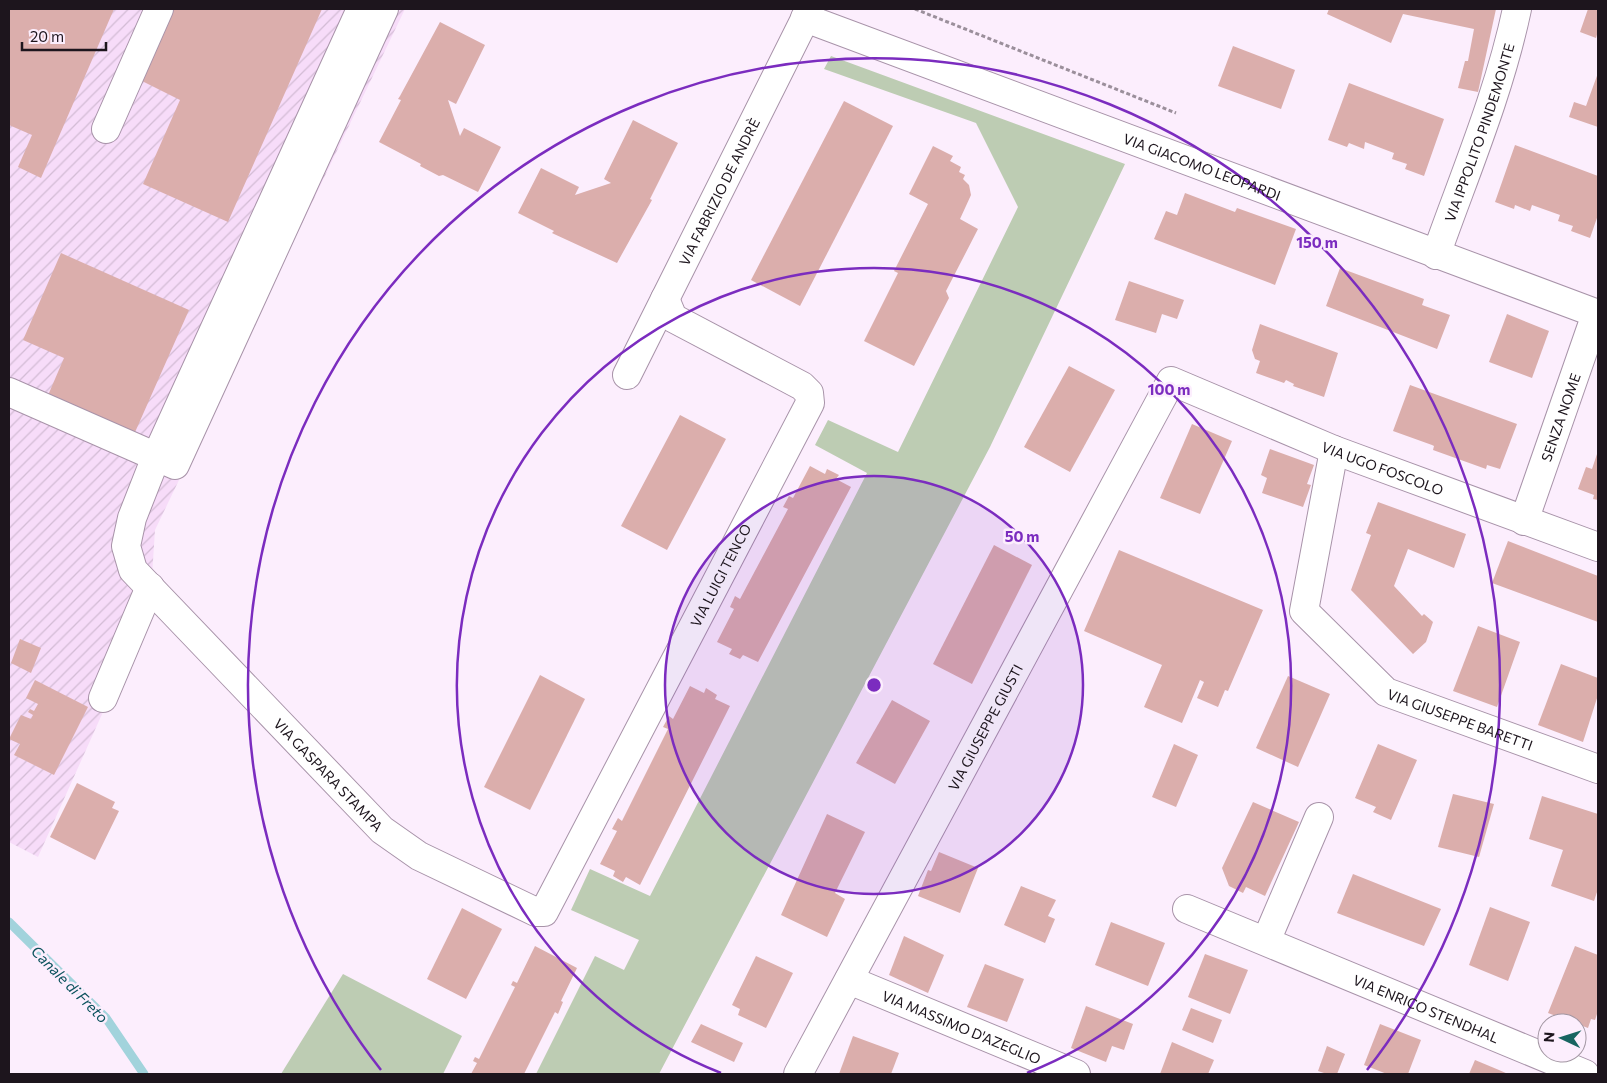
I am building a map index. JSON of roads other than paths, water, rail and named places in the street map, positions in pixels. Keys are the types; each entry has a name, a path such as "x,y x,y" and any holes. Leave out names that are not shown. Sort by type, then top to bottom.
{"street":[{"path":"106,129 159,9"},
{"path":"165,461 361,9"},
{"path":"165,461 384,9"},
{"name":"VIA IPPOLITO PINDEMONTE","path":"1436,255 1482,132 1507,56 1518,9"},
{"name":"VIA GIACOMO LEOPARDI","path":"808,13 1436,255 1597,314"},
{"name":"VIA FABRIZIO DE ANDRÈ","path":"627,375 808,13"},
{"name":"VIA LUIGI TENCO","path":"544,912 810,403 809,393 802,386 672,318 665,299"},
{"name":"SENZA NOME","path":"1524,521 1597,314"},
{"name":"VIA UGO FOSCOLO","path":"1171,381 1334,450 1598,547"},
{"name":"VIA GIUSEPPE GIUSTI","path":"798,1074 1171,381"},
{"path":"9,392 165,461"},
{"name":"VIA GIUSEPPE BARETTI","path":"1334,450 1304,611 1386,692 1598,769"},
{"name":"VIA GASPARA STAMPA","path":"165,461 132,518 126,546 141,578 382,830 419,856 536,912 544,912"},
{"path":"103,698 141,578"},
{"path":"1266,941 1319,817"},
{"name":"VIA ENRICO STENDHAL","path":"1187,910 1585,1074"},
{"name":"VIA MASSIMO D'AZEGLIO","path":"849,980 1076,1074"}],"waterway":[{"name":"Canale di Freto","path":"9,922 106,1018 144,1074"}]}
